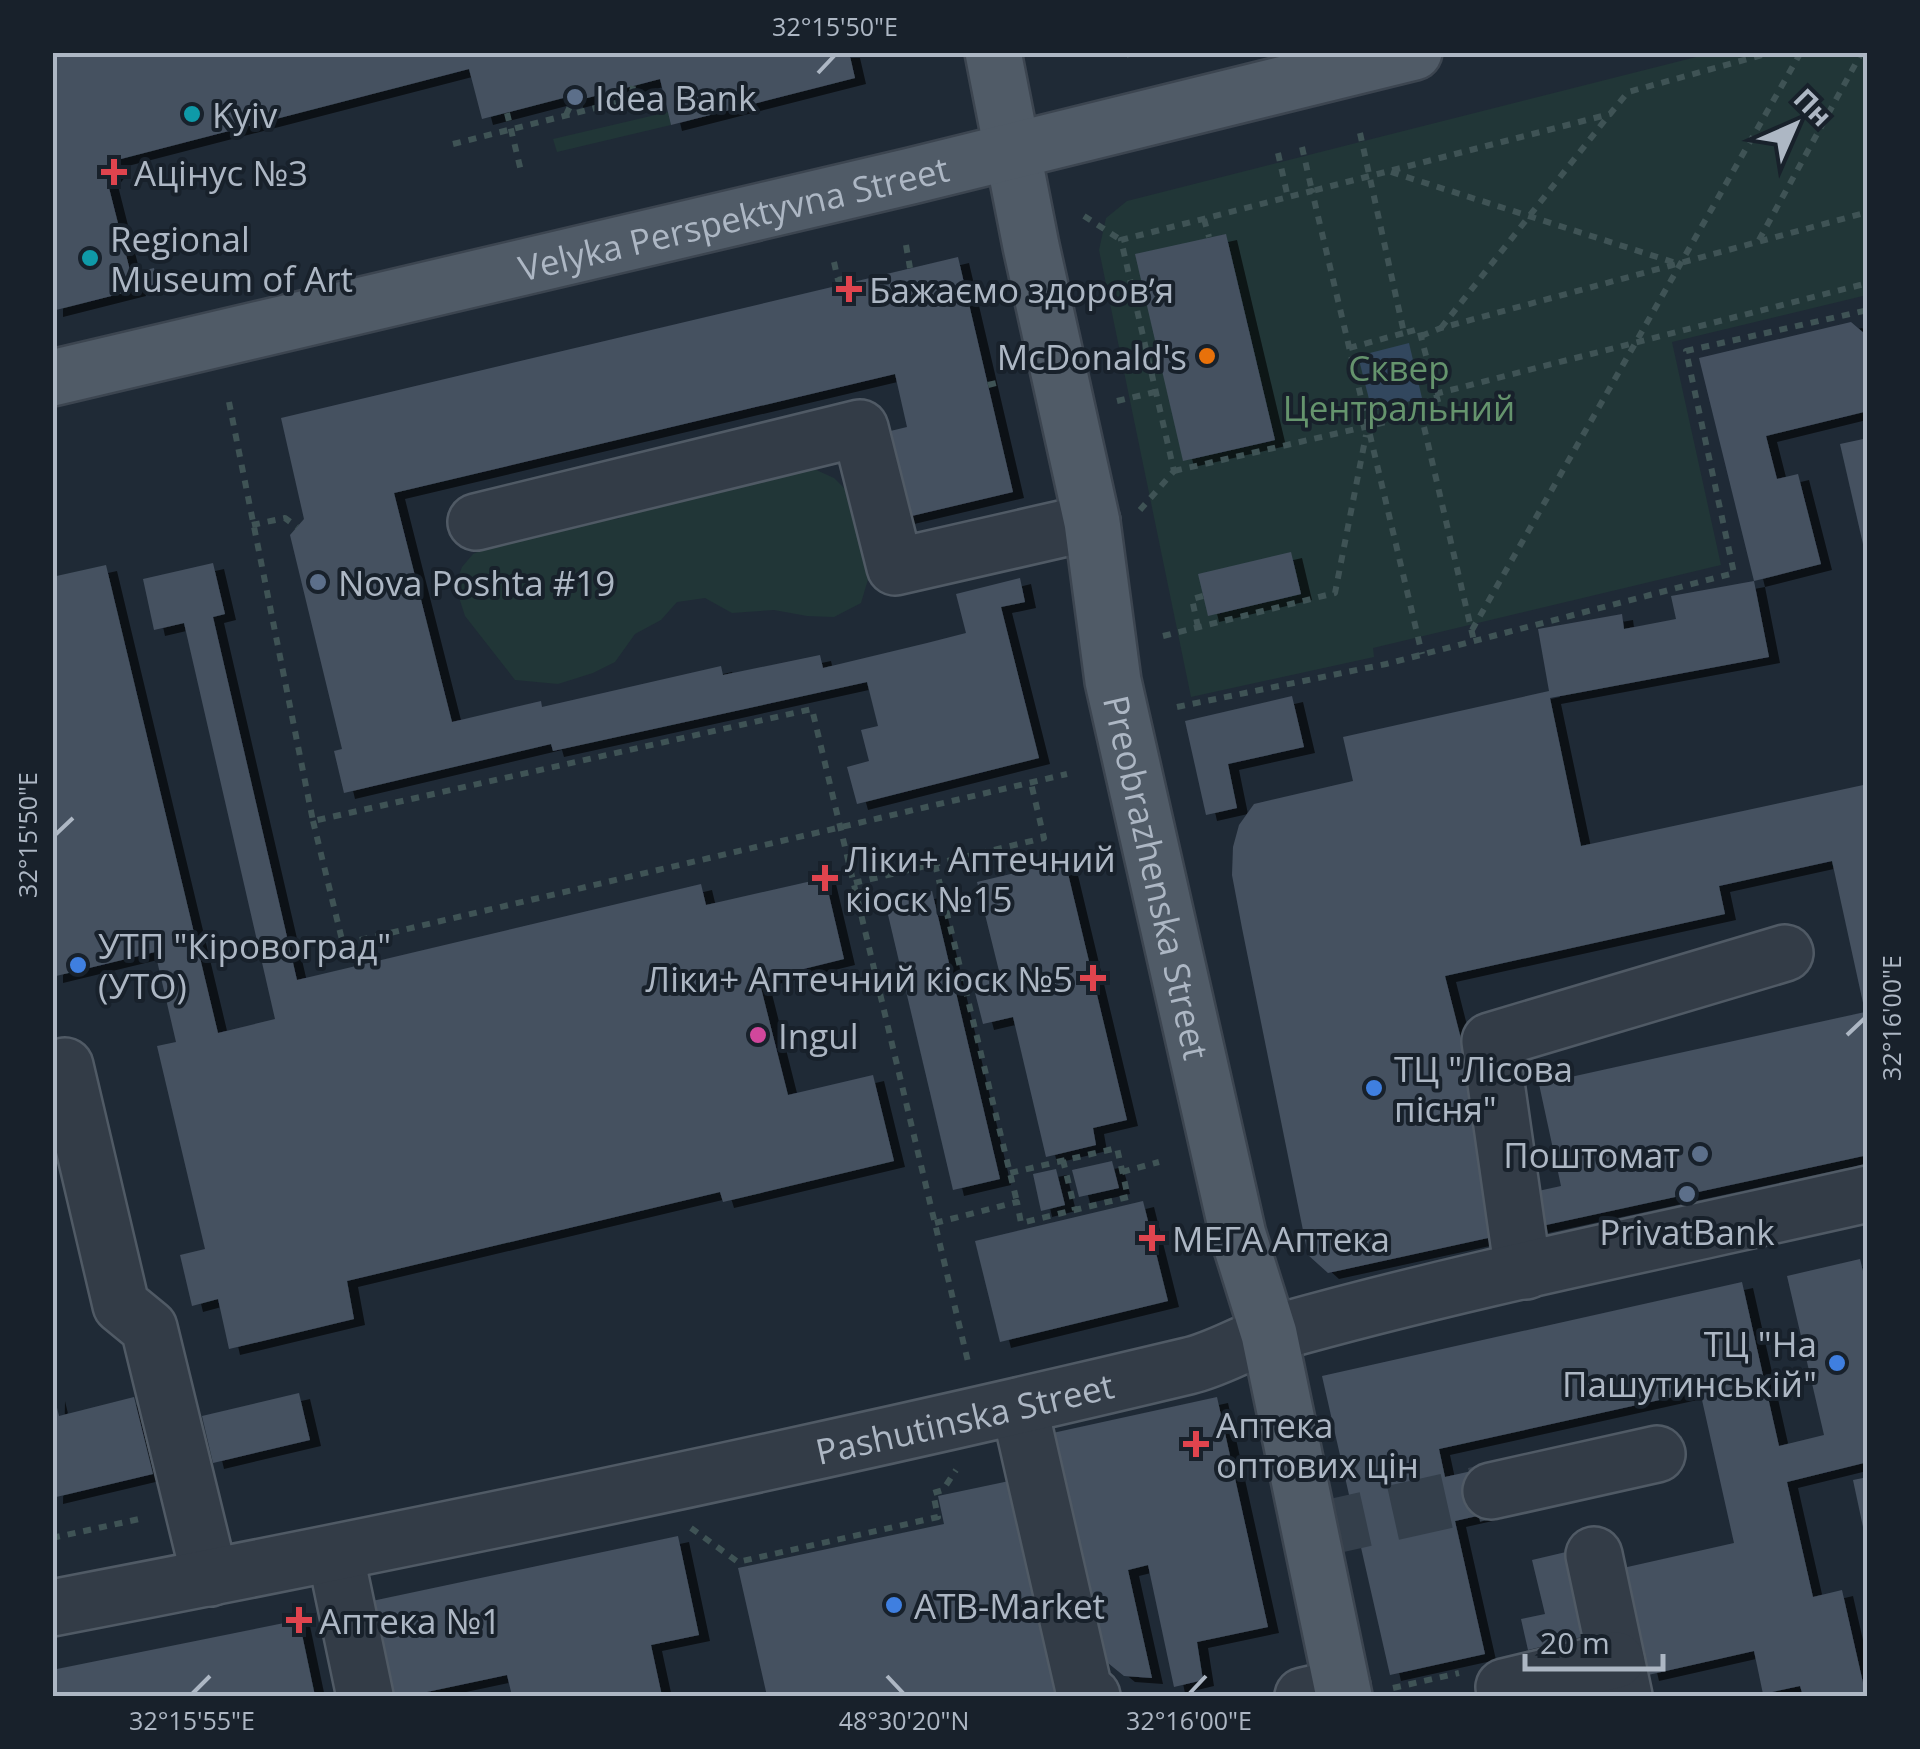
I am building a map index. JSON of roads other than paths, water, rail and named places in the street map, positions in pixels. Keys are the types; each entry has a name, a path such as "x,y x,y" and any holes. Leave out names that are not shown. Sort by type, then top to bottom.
{"main road":[{"name":"Preobrazhenska Street","path":"993,52 1011,151 1115,516 1112,681 1238,1235 1269,1334 1342,1693"},
{"name":"Velyka Perspektyvna Street","path":"52,378 1414,52"}],"street":[{"path":"476,522 860,428 895,567 1115,516"},
{"path":"1526,1271 1518,1244 1490,1041 1784,954"},
{"path":"64,1066 121,1305 149,1328 210,1578"},
{"name":"Pashutinska Street","path":"52,1608 335,1553 1019,1406 1212,1360 1269,1334 1868,1194"},
{"path":"1019,1406 1084,1690 1092,1696"},
{"path":"1490,1490 1657,1454"},
{"path":"335,1553 364,1696"},
{"path":"1506,1692 1620,1678 1594,1555"}],"water":[{"path":"1409,343 1422,398 1372,411 1358,356"}],"tunnel":[{"path":"1312,1531 1491,1491"}],"place":[{"name":"Idea Bank","path":"575,97"},
{"name":"Kyiv","path":"192,114"},
{"name":"Ацінус №3","path":"114,172"},
{"name":"Regional Museum of Art","path":"90,258"},
{"name":"Бажаємо здоровʼя","path":"849,289"},
{"name":"McDonald's","path":"1207,356"},
{"name":"Nova Poshta #19","path":"318,582"},
{"name":"Ліки+ Аптечний кіоск №15","path":"825,878"},
{"name":"УТП \"Кіровоград\" (УТО)","path":"78,965"},
{"name":"Ліки+ Аптечний кіоск №5","path":"1093,978"},
{"name":"Ingul","path":"758,1035"},
{"name":"ТЦ \"Лісова пісня\"","path":"1374,1088"},
{"name":"Поштомат","path":"1700,1154"},
{"name":"PrivatBank","path":"1687,1194"},
{"name":"МЕГА Аптека","path":"1152,1238"},
{"name":"ТЦ \"На Пашутинській\"","path":"1837,1363"},
{"name":"Аптека оптових цін","path":"1196,1444"},
{"name":"ATB-Market","path":"894,1605"},
{"name":"Аптека №1","path":"299,1620"}],"park label":[{"name":"Сквер Центральний","path":"1399,387"}]}
